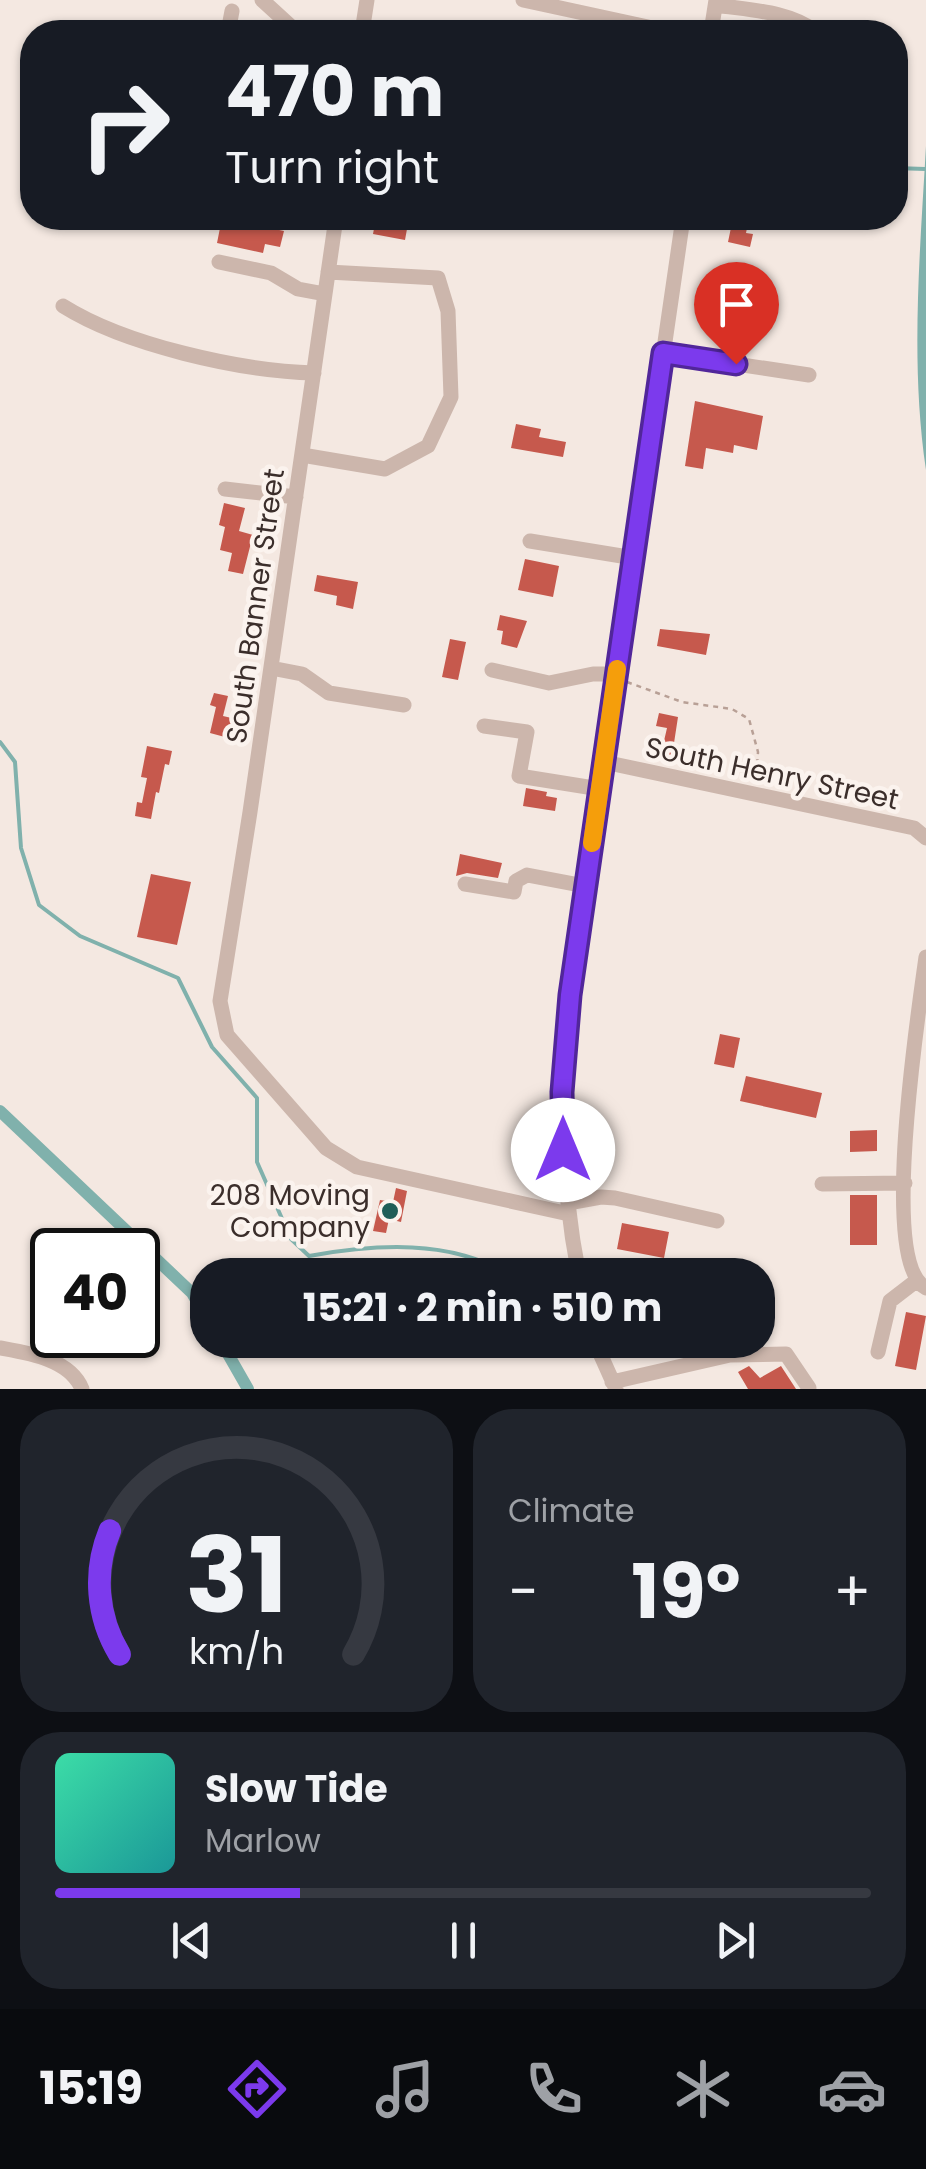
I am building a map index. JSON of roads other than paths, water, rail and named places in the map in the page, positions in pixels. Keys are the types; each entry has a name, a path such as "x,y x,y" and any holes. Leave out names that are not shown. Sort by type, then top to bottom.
{"street":[{"path":"262,0 284,20"},
{"path":"524,0 615,20"},
{"path":"716,2 793,20"},
{"path":"230,20 232,11"},
{"name":"South Banner Street","path":"334,230 220,1001 221,1018 228,1035 326,1148 343,1160 357,1167 568,1209"},
{"path":"576,1258 568,1209 562,1092 570,995 681,230"},
{"path":"219,262 270,273 298,289 325,294"},
{"path":"302,455 385,469 428,446 451,397 448,311 438,278 328,272"},
{"path":"62,306 92,325 128,338 282,372 314,373"},
{"path":"663,353 809,375"},
{"path":"225,489 296,498"},
{"path":"530,541 634,558"},
{"path":"271,668 302,674 330,693 404,705"},
{"path":"492,670 549,683 593,674 616,676"},
{"path":"484,726 526,732 519,776 600,790"},
{"name":"South Henry Street","path":"604,762 914,828 926,838"},
{"path":"465,884 514,892 516,881 527,875 586,886"},
{"path":"878,1352 890,1301 921,1285 910,1270 905,1235 906,1104 926,956"},
{"path":"822,1184 905,1183"},
{"path":"568,1209 601,1197 615,1198 717,1221"},
{"path":"0,1348 38,1356 68,1370 82,1389"},
{"path":"602,1358 614,1385 648,1372 730,1355 786,1354 809,1388"},
{"path":"648,1372 658,1389"}],"water":[{"path":"926,146 926,470 917,349"}],"waterway":[{"path":"908,168 925,169"},
{"path":"0,742 15,762 21,848 39,905 80,936 178,978 212,1047 257,1098 257,1162 291,1239 309,1256 386,1247 438,1250 472,1258"},
{"path":"0,1111 190,1291"},
{"path":"230,1358 248,1389"}],"place":[{"name":"208 Moving Company","path":"390,1211"}]}
